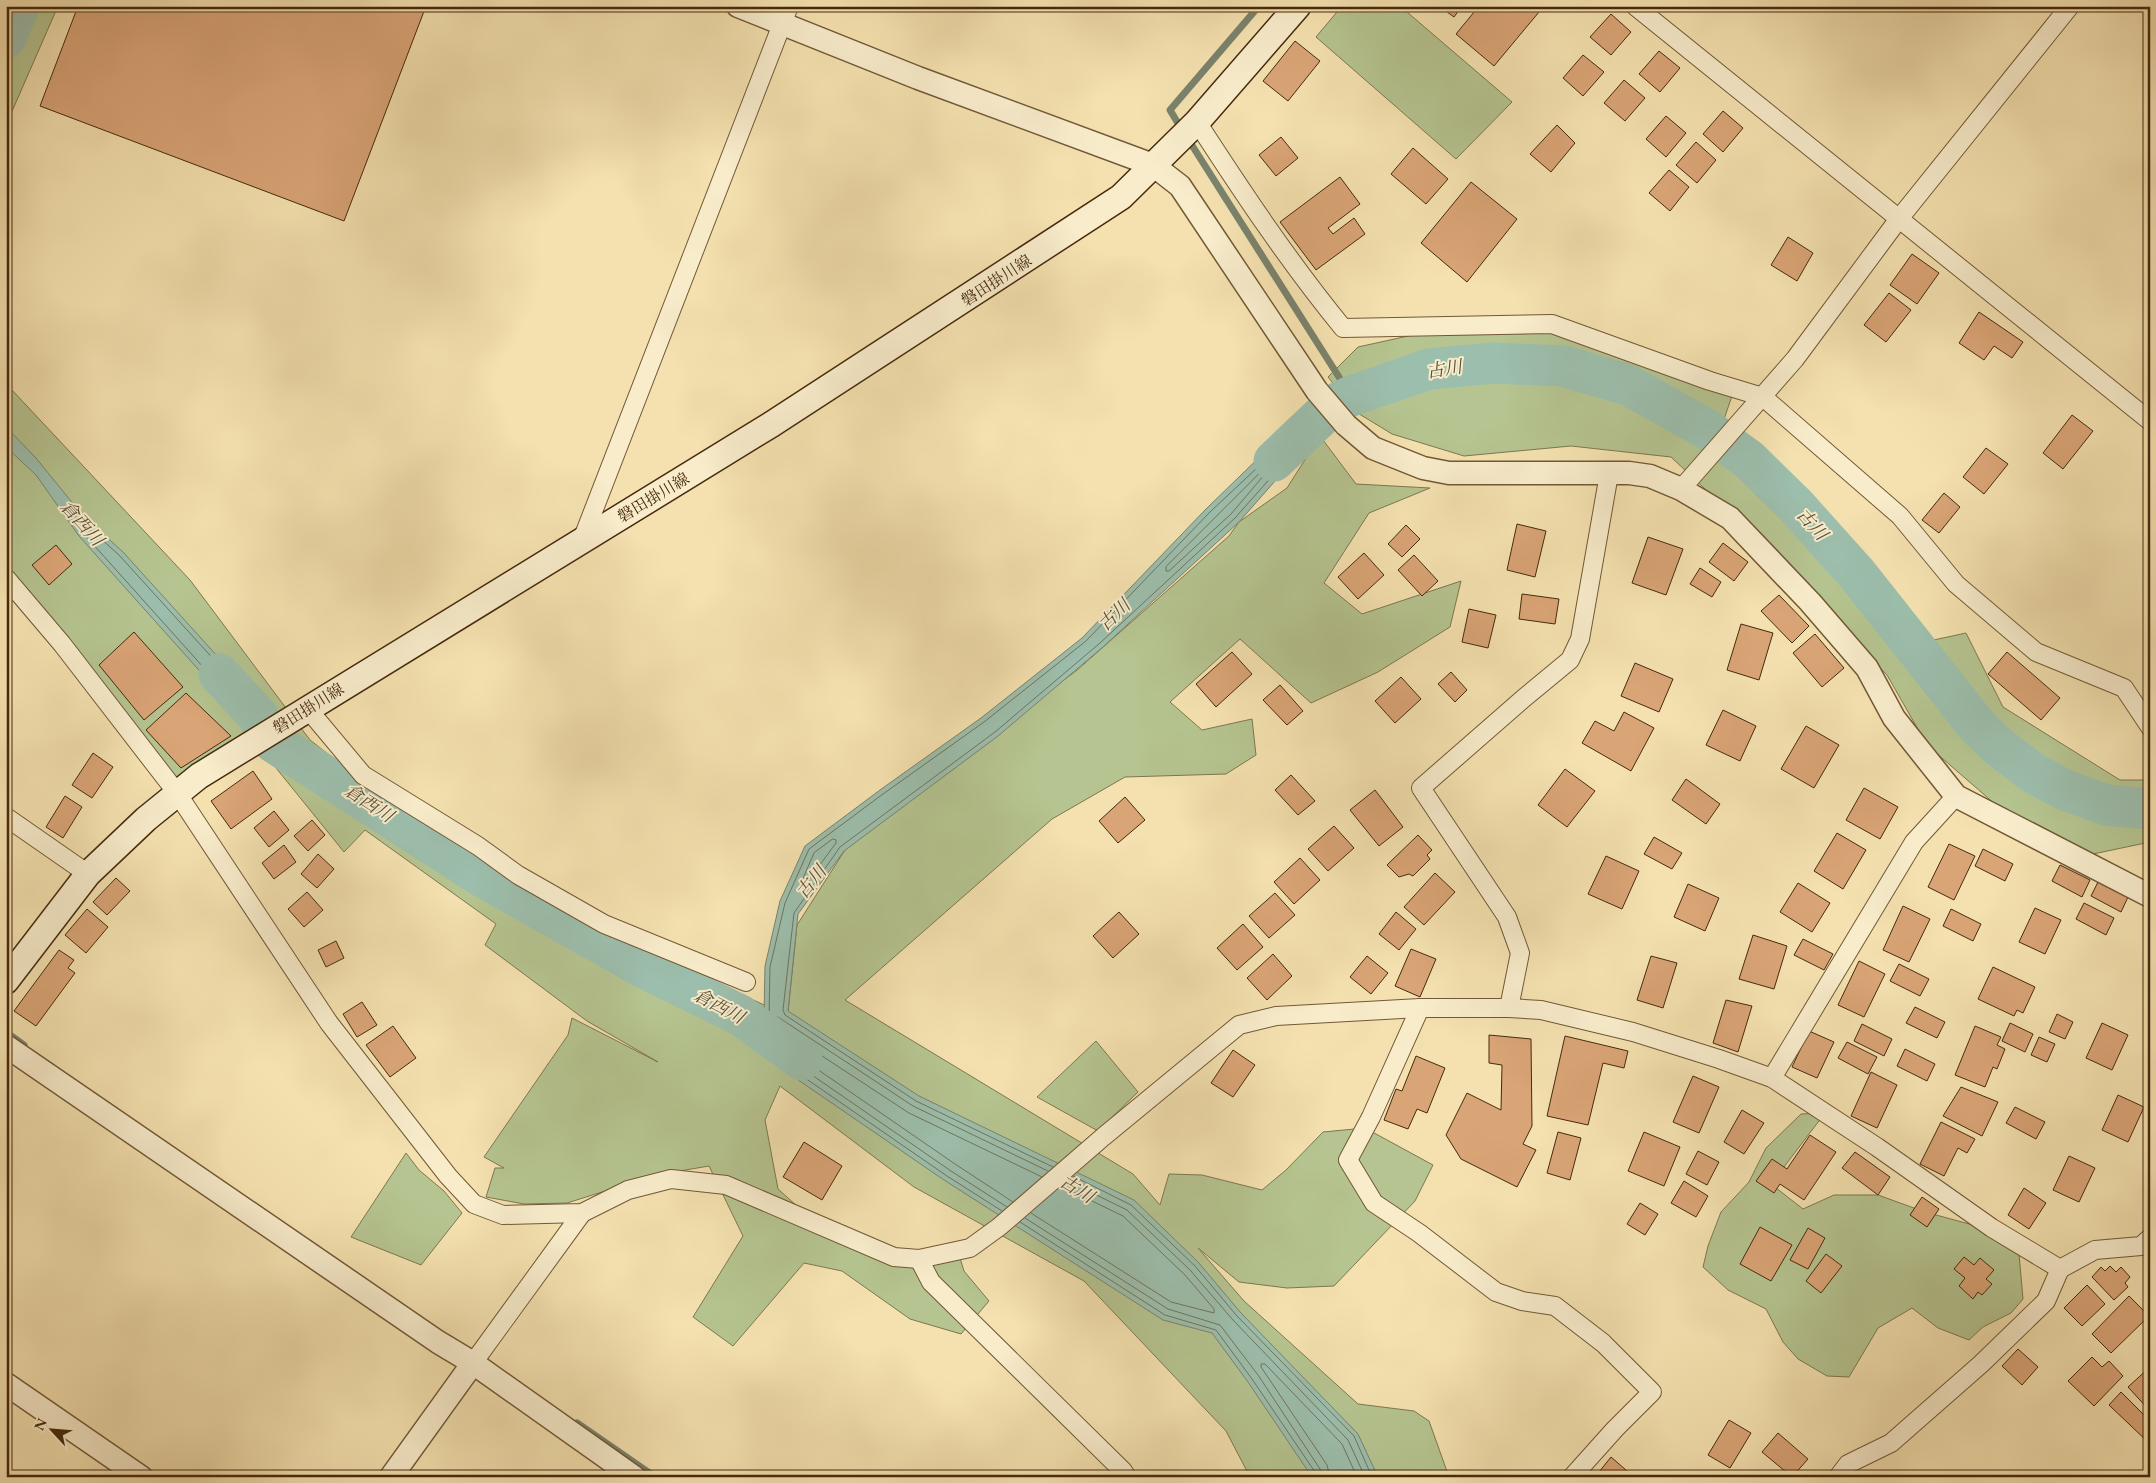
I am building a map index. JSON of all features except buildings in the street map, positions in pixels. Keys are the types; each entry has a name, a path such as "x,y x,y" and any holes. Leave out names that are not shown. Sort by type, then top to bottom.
{"main road":[{"name":"磐田掛川線","path":"6,981 88,874 146,819 199,776 772,424 1121,198 1197,122 1298,6"}],"street":[{"path":"738,6 786,15 927,81 1154,165 1180,186 1317,391 1346,425 1373,448 1423,468 1449,473 1629,473 1685,484 1730,518 1810,602 1867,668 1894,718 1956,796 2150,896"},
{"path":"1635,6 1898,220 2051,340 2150,421"},
{"path":"1685,484 1795,358 1898,220 2070,6"},
{"path":"582,540 786,15"},
{"path":"1197,122 1259,217 1307,284 1343,328 1552,324 1701,378 1762,397 1900,516 1956,584 2036,652 2124,688 2150,727"},
{"path":"1509,1008 1520,953 1508,917 1421,788 1570,660 1580,639 1609,474"},
{"path":"6,578 62,644 177,794 329,1023 448,1176 474,1204 503,1215 582,1213 628,1190 671,1179 726,1185 887,1255 919,1259 970,1248 1000,1227 1103,1137 1239,1026 1276,1016 1420,1008 1509,1008 1541,1010 1633,1032 1719,1058 1772,1078 1877,1147 1992,1228 2060,1269"},
{"path":"307,708 363,775 478,846 518,875 604,924 746,982"},
{"path":"1772,1078 1914,842 1956,796"},
{"path":"6,817 88,874"},
{"path":"1420,1008 1371,1117 1348,1160 1374,1203 1420,1233 1496,1292 1522,1300 1555,1306 1603,1343 1652,1392 1615,1429 1572,1477"},
{"path":"6,1046 430,1336 473,1363 634,1477"},
{"path":"391,1477 582,1213"},
{"path":"1838,1477 1848,1464 1891,1443 1981,1364 2046,1301 2060,1269 2095,1250 2147,1247"},
{"path":"919,1259 931,1282 1123,1475"},
{"path":"6,1384 141,1477"}],"green space":[{"path":"6,6 58,6 6,125"},
{"path":"1342,6 1400,6 1512,102 1456,159 1316,37"},
{"path":"1458,325 1542,328 1733,393 1722,425 1751,450 1929,641 1966,633 2003,707 2120,780 2150,780 2150,842 2079,857 2019,825 1927,745 1887,675 1738,520 1671,457 1571,446 1464,456 1392,434 1356,412 1328,377 1358,347"},
{"path":"6,377 11,389 190,580 310,740 382,796 479,856 562,911 645,952 691,970 814,1029 788,1012 797,925 852,839 1076,671 1229,536 1239,522 1287,488 1320,436 1356,484 1430,488 1369,513 1324,583 1362,614 1461,581 1450,627 1378,672 1311,703 1240,639 1170,702 1202,730 1252,719 1256,755 1226,774 1125,777 1052,819 845,1000 1133,1174 1160,1205 1169,1174 1202,1175 1262,1190 1286,1170 1323,1132 1365,1128 1433,1165 1415,1201 1334,1286 1287,1288 1239,1282 1198,1248 1244,1301 1358,1404 1414,1411 1429,1421 1449,1477 1250,1477 1226,1431 1084,1281 914,1187 780,1086 765,1120 778,1189 817,1224 905,1258 960,1258 964,1271 989,1301 961,1334 910,1319 842,1271 804,1263 733,1346 693,1317 743,1236 709,1166 656,1175 567,1203 524,1204 486,1197 495,1168 504,1168 484,1157 568,1035 572,1018 658,1062 587,1021 485,945 496,924 365,830 344,852 255,742 177,793 6,578"},
{"path":"1096,1041 1138,1092 1098,1131 1037,1097"},
{"path":"1825,1113 1771,1184 1803,1209 1834,1195 1878,1195 1925,1212 1973,1225 2019,1254 2023,1299 2011,1313 1983,1327 1969,1340 1938,1328 1912,1308 1878,1328 1849,1377 1827,1376 1798,1359 1783,1342 1766,1309 1728,1290 1703,1267 1708,1246 1721,1212 1749,1182 1766,1148 1801,1114"},
{"path":"406,1153 419,1170 444,1191 462,1213 421,1265 351,1237"}],"water":[{"path":"1307,411 1319,431 1239,522 1104,646 998,736 844,851 798,914 788,1011 919,1096 1134,1200 1198,1262 1241,1313 1358,1434 1378,1477 1312,1477 1248,1382 1212,1333 1163,1320 944,1180 788,1073 750,1034 764,1016 765,966 780,901 805,846 981,718 1082,638 1206,509"},
{"path":"6,427 36,458 83,516 123,552 266,710 248,725 79,536 36,475 6,447"}],"waterway":[{"name":"倉西川","path":"6,38 19,6"},
{"path":"1182,130 1170,110 1259,6"},
{"path":"1188,139 1351,396"},
{"name":"古川","path":"1274,461 1333,405 1351,396 1429,369 1493,363 1563,366 1628,385 1708,430 1748,459 1796,506 1857,574 1978,727 1999,747 2033,773 2065,790 2106,805 2150,809"},
{"name":"倉西川","path":"219,674 257,715 273,742 481,876 642,967 740,1015 802,1060"},
{"path":"6,1032 24,1045"},
{"path":"577,1423 655,1477"}]}
